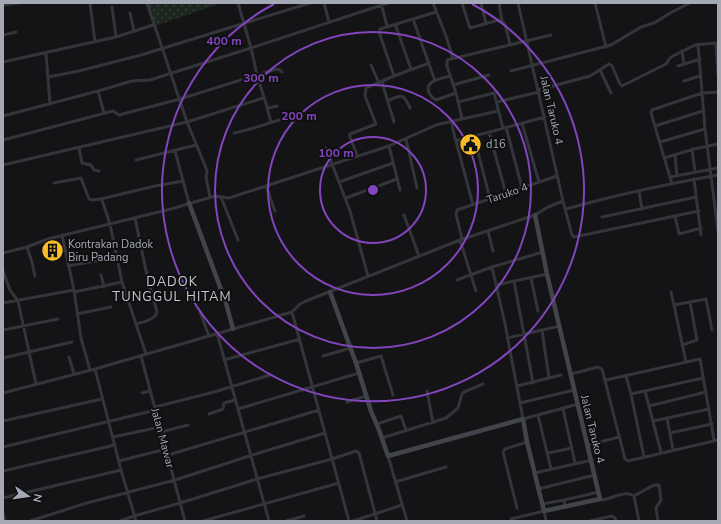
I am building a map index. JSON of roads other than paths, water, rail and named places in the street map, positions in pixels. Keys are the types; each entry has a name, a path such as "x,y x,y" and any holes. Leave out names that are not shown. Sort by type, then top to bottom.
{"street":[{"path":"3,5 18,3"},
{"path":"90,3 95,42"},
{"path":"147,3 153,25 163,49 187,122 206,168 206,178 210,197"},
{"path":"238,3 263,98 268,108 271,122"},
{"path":"48,77 79,71 163,49 310,3"},
{"path":"324,3 329,22"},
{"path":"3,116 132,81 150,80 171,74 388,3"},
{"path":"433,3 453,58"},
{"path":"462,3 470,28 499,20 502,21"},
{"path":"481,3 486,23"},
{"path":"498,3 502,21 505,24 510,44"},
{"name":"Jalan Taruko 4","path":"518,3 557,176 572,235 575,237 675,216"},
{"path":"595,3 606,47"},
{"path":"511,71 606,47 618,42 641,27 654,23 690,3"},
{"path":"382,4 387,26"},
{"path":"112,7 116,37"},
{"path":"130,12 134,31"},
{"path":"394,76 379,31 387,26 436,12"},
{"path":"414,19 435,81"},
{"path":"395,24 411,70"},
{"path":"3,62 116,37 153,25"},
{"path":"3,35 16,32"},
{"path":"462,119 456,93 446,62 448,59 551,35"},
{"path":"497,102 579,80 590,76 608,64 622,86 666,64 670,58 698,44 716,43 718,75"},
{"path":"698,44 703,111 718,231"},
{"path":"682,51 684,64"},
{"path":"46,53 50,104"},
{"path":"678,66 700,59"},
{"path":"357,155 350,138 350,134 375,125 365,96 365,91 367,88 429,63"},
{"path":"371,65 380,83 394,122"},
{"path":"3,140 114,110 119,115 180,99 277,69 282,72"},
{"path":"600,70 611,93"},
{"path":"450,76 431,82 427,88 432,97 438,100 456,93"},
{"path":"453,85 489,76"},
{"path":"684,81 700,76"},
{"path":"98,91 104,113"},
{"path":"672,184 651,113 653,109 702,93 718,92"},
{"path":"458,102 494,93 498,111 505,127 522,188"},
{"path":"387,101 402,96 406,99 410,108"},
{"path":"3,165 187,122 263,98"},
{"path":"268,108 277,106"},
{"path":"3,253 27,247 39,242 135,218 210,197 217,196 229,198 332,165 357,155 389,146 436,125 498,111"},
{"path":"655,126 703,111"},
{"path":"234,133 294,116"},
{"path":"456,141 505,127 545,118"},
{"path":"452,121 473,206"},
{"path":"522,123 539,182"},
{"path":"660,142 705,129"},
{"path":"489,132 506,194"},
{"path":"474,136 490,199"},
{"path":"406,139 417,188"},
{"path":"664,158 707,145 718,144"},
{"path":"136,160 196,145"},
{"path":"389,146 400,190"},
{"path":"79,148 82,162 91,165 94,170 99,171"},
{"path":"326,148 353,219 368,276"},
{"path":"692,150 695,172"},
{"path":"175,151 189,203 223,295 233,329"},
{"path":"675,155 677,176"},
{"path":"339,182 393,164"},
{"path":"670,177 718,168"},
{"path":"566,209 639,191 718,175"},
{"name":"Taruko 4","path":"461,240 456,214 457,210 473,206 557,176"},
{"path":"54,184 80,178 83,181 89,199 101,199 183,181"},
{"path":"346,198 397,179"},
{"path":"694,179 702,235"},
{"path":"266,186 275,211"},
{"path":"639,191 642,209"},
{"path":"221,197 238,240"},
{"path":"602,218 696,197"},
{"path":"101,199 110,224 122,282 146,354"},
{"path":"3,393 141,356 292,312 300,304 306,301 461,240 535,215 548,207 563,201"},
{"path":"699,211 675,216 679,234 701,228"},
{"path":"404,215 419,256"},
{"name":"Jalan Taruko 4","path":"535,215 547,274 600,499"},
{"path":"135,218 148,280 157,312 153,318 136,324"},
{"path":"488,230 493,251"},
{"path":"62,236 74,291 81,338 90,370"},
{"path":"461,240 476,291"},
{"path":"27,247 35,276"},
{"path":"457,280 492,267 543,252"},
{"path":"68,266 118,257"},
{"path":"492,267 527,442 546,521"},
{"path":"3,271 4,278 18,301 36,384"},
{"path":"496,285 547,274"},
{"path":"101,275 104,286"},
{"path":"531,278 538,311"},
{"path":"514,280 532,383"},
{"path":"3,303 122,282"},
{"path":"330,292 382,438 407,521"},
{"path":"670,292 686,362"},
{"path":"674,305 705,299 707,300 712,330"},
{"path":"682,346 697,340 690,302"},
{"path":"77,314 111,308"},
{"path":"200,312 209,336"},
{"path":"292,312 332,459 340,483 349,521"},
{"path":"3,330 58,319"},
{"path":"507,338 560,326"},
{"path":"542,330 549,378"},
{"path":"217,333 269,521"},
{"path":"224,360 300,339"},
{"path":"3,358 72,342"},
{"path":"323,356 351,348"},
{"name":"Jalan Mawar","path":"141,356 185,521"},
{"path":"356,363 381,356 393,395"},
{"path":"69,357 74,374"},
{"path":"571,374 599,367 602,369 626,460 629,461 660,452 716,440 700,359 606,380"},
{"path":"94,369 136,521"},
{"path":"238,409 359,373"},
{"path":"3,447 109,422 270,375"},
{"path":"517,386 561,375"},
{"path":"626,376 644,457"},
{"path":"631,394 703,378"},
{"path":"382,438 446,418 456,411 464,392 483,384"},
{"path":"520,403 574,390"},
{"path":"142,393 150,391"},
{"path":"427,391 433,423"},
{"path":"645,391 660,452"},
{"path":"649,406 706,392"},
{"path":"347,402 366,396"},
{"path":"3,421 102,398"},
{"path":"209,414 223,408 223,403 235,400"},
{"path":"388,456 578,404"},
{"path":"563,408 575,463"},
{"path":"653,421 709,409"},
{"path":"168,455 319,410"},
{"path":"538,415 551,469"},
{"path":"377,424 401,416 406,430"},
{"path":"667,418 673,450"},
{"path":"670,433 712,424"},
{"path":"161,432 188,425"},
{"path":"113,437 160,427"},
{"path":"30,521 127,492 174,480 325,433"},
{"path":"588,445 619,437"},
{"path":"517,508 503,452 505,449 527,442"},
{"path":"3,471 115,446"},
{"path":"548,453 572,448"},
{"path":"119,461 166,449"},
{"path":"120,521 257,479 355,452 359,453 378,521"},
{"path":"535,473 592,460"},
{"path":"395,482 446,467"},
{"path":"3,498 121,470"},
{"path":"538,488 595,475"},
{"path":"203,521 263,503 340,483"},
{"path":"634,496 654,485 659,485 661,501 656,508 658,521"},
{"path":"542,504 599,492"},
{"path":"511,519 600,499 603,500 625,493 634,496"},
{"path":"634,496 639,521"},
{"path":"564,500 565,507"},
{"path":"353,521 402,505"},
{"path":"3,513 5,521"},
{"path":"286,521 304,516"},
{"path":"590,521 612,516 616,521"}],"place":[{"name":"d16","path":"471,144"},
{"name":"Kontrakan Dadok Biru Padang","path":"52,250"}],"district":[{"name":"DADOK TUNGGUL HITAM","path":"172,288"}]}
